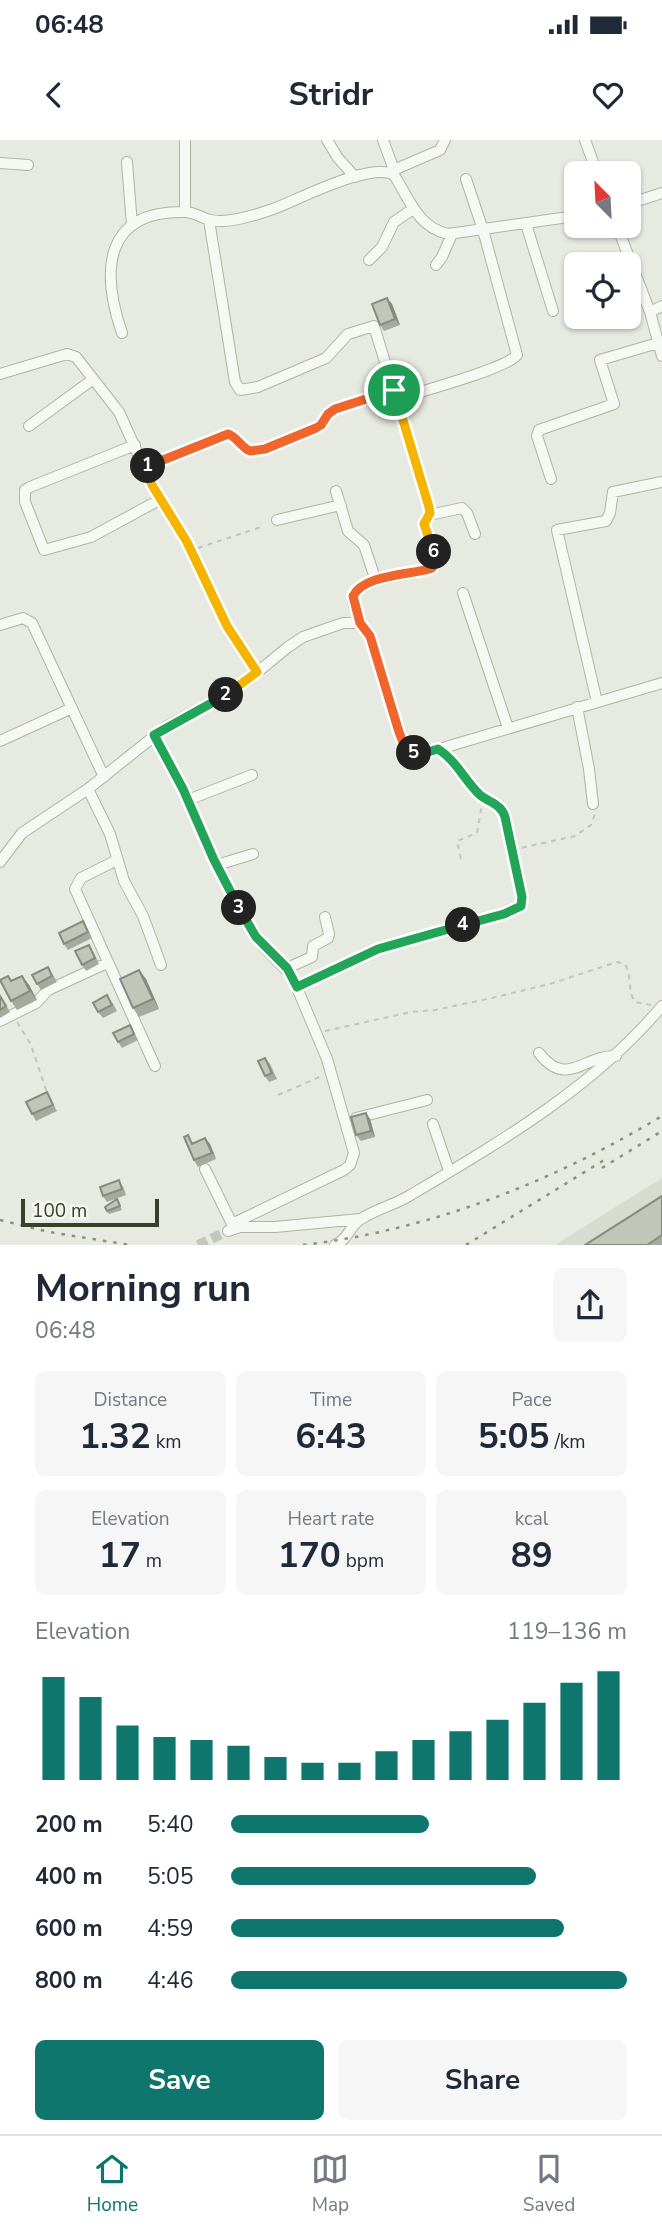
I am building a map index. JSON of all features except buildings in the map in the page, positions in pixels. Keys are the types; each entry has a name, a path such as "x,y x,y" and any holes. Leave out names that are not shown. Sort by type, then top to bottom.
{"street":[{"path":"185,140 185,212"},
{"path":"327,140 355,177"},
{"path":"383,140 392,171 413,209 441,233 452,234 564,218"},
{"path":"122,332 112,296 110,264 114,248 132,225 150,217 185,212 209,220 261,213 355,177 392,171 440,150 446,140"},
{"path":"585,140 593,161"},
{"path":"127,162 132,225"},
{"path":"0,163 28,165"},
{"path":"145,468 228,434 250,451 265,449 321,425 331,411 488,369 515,358 516,348 466,178"},
{"path":"641,200 662,193"},
{"path":"369,260 382,247 394,222 413,209"},
{"path":"209,220 237,387 240,390 247,390 326,358 348,334 374,326 429,504 429,515 424,524 435,557 435,566 362,586 353,596 360,623 370,636 404,745 415,753 438,749 662,683"},
{"path":"526,224 553,311"},
{"path":"436,265 452,234"},
{"path":"622,238 650,312 662,356"},
{"path":"650,312 662,306"},
{"path":"551,478 537,436 539,430 614,404 600,360 658,342"},
{"path":"0,374 72,354 119,412 227,626 257,672"},
{"path":"29,426 92,380"},
{"path":"135,445 30,486 25,491 24,502 44,550 91,537 161,499"},
{"path":"597,702 557,530 606,521 609,518 613,492 662,482"},
{"path":"336,491 348,531 364,545 376,581"},
{"path":"277,520 341,505"},
{"path":"429,515 462,508 467,513 475,534"},
{"path":"463,593 508,728"},
{"path":"0,625 23,618 32,623 104,777"},
{"path":"0,862 22,833 88,789 154,735 227,694 303,637 343,623 360,623"},
{"path":"577,707 593,804"},
{"path":"0,741 72,708"},
{"path":"154,735 188,800 216,865 256,937 287,968 297,987 331,1072 354,1153 350,1165 330,1178 231,1228"},
{"path":"188,800 252,775"},
{"path":"88,789 110,834 124,881 143,916 161,965"},
{"path":"216,865 253,853"},
{"path":"117,860 81,878 75,889 155,1066"},
{"path":"287,968 313,957 313,946 328,938 325,917"},
{"path":"0,1021 36,1003 48,989 107,962"},
{"path":"335,1245 345,1240 353,1225 361,1219 396,1203 562,1099 616,1056 660,1006"},
{"path":"539,1053 550,1066 562,1070 579,1068 598,1057 616,1056"},
{"path":"345,1121 427,1100"},
{"path":"433,1124 449,1171"},
{"path":"205,1169 231,1228"},
{"path":"231,1228 298,1226 361,1219"}],"path":[{"path":"191,551 264,526"},
{"path":"297,987 378,949 521,906 522,897 504,812 498,805 483,797 467,781 455,762 438,749"},
{"path":"461,859 457,841 477,832 483,797"},
{"path":"511,850 582,833 594,820 593,804"},
{"path":"317,1032 514,993 617,962 627,967 629,988 635,1002 660,1006"},
{"path":"13,1014 31,1045 49,1097"},
{"path":"278,1095 331,1072"}],"shaded area":[{"path":"662,1178 662,1245 555,1245"}],"tunnel":[{"path":"198,1245 228,1231"}],"railway":[{"path":"303,1245 398,1228 489,1200 578,1162 662,1116"},
{"path":"602,1168 662,1131"},
{"path":"466,1245 609,1157"},
{"path":"0,1220 49,1232 130,1245"}],"route":[{"path":"394,390 429,507 430,513 424,524 436,562 435,566 426,570 396,575 362,586 353,596 353,602 360,623 370,636 404,745 415,753 438,749 445,753 455,762 473,788 504,812 522,902 518,908 504,914 378,949 297,987 287,968 264,947 246,921 154,735 220,698 257,672 227,626 187,542 152,485 145,468 228,434 245,449 265,449 316,428 331,411 394,390"}]}
